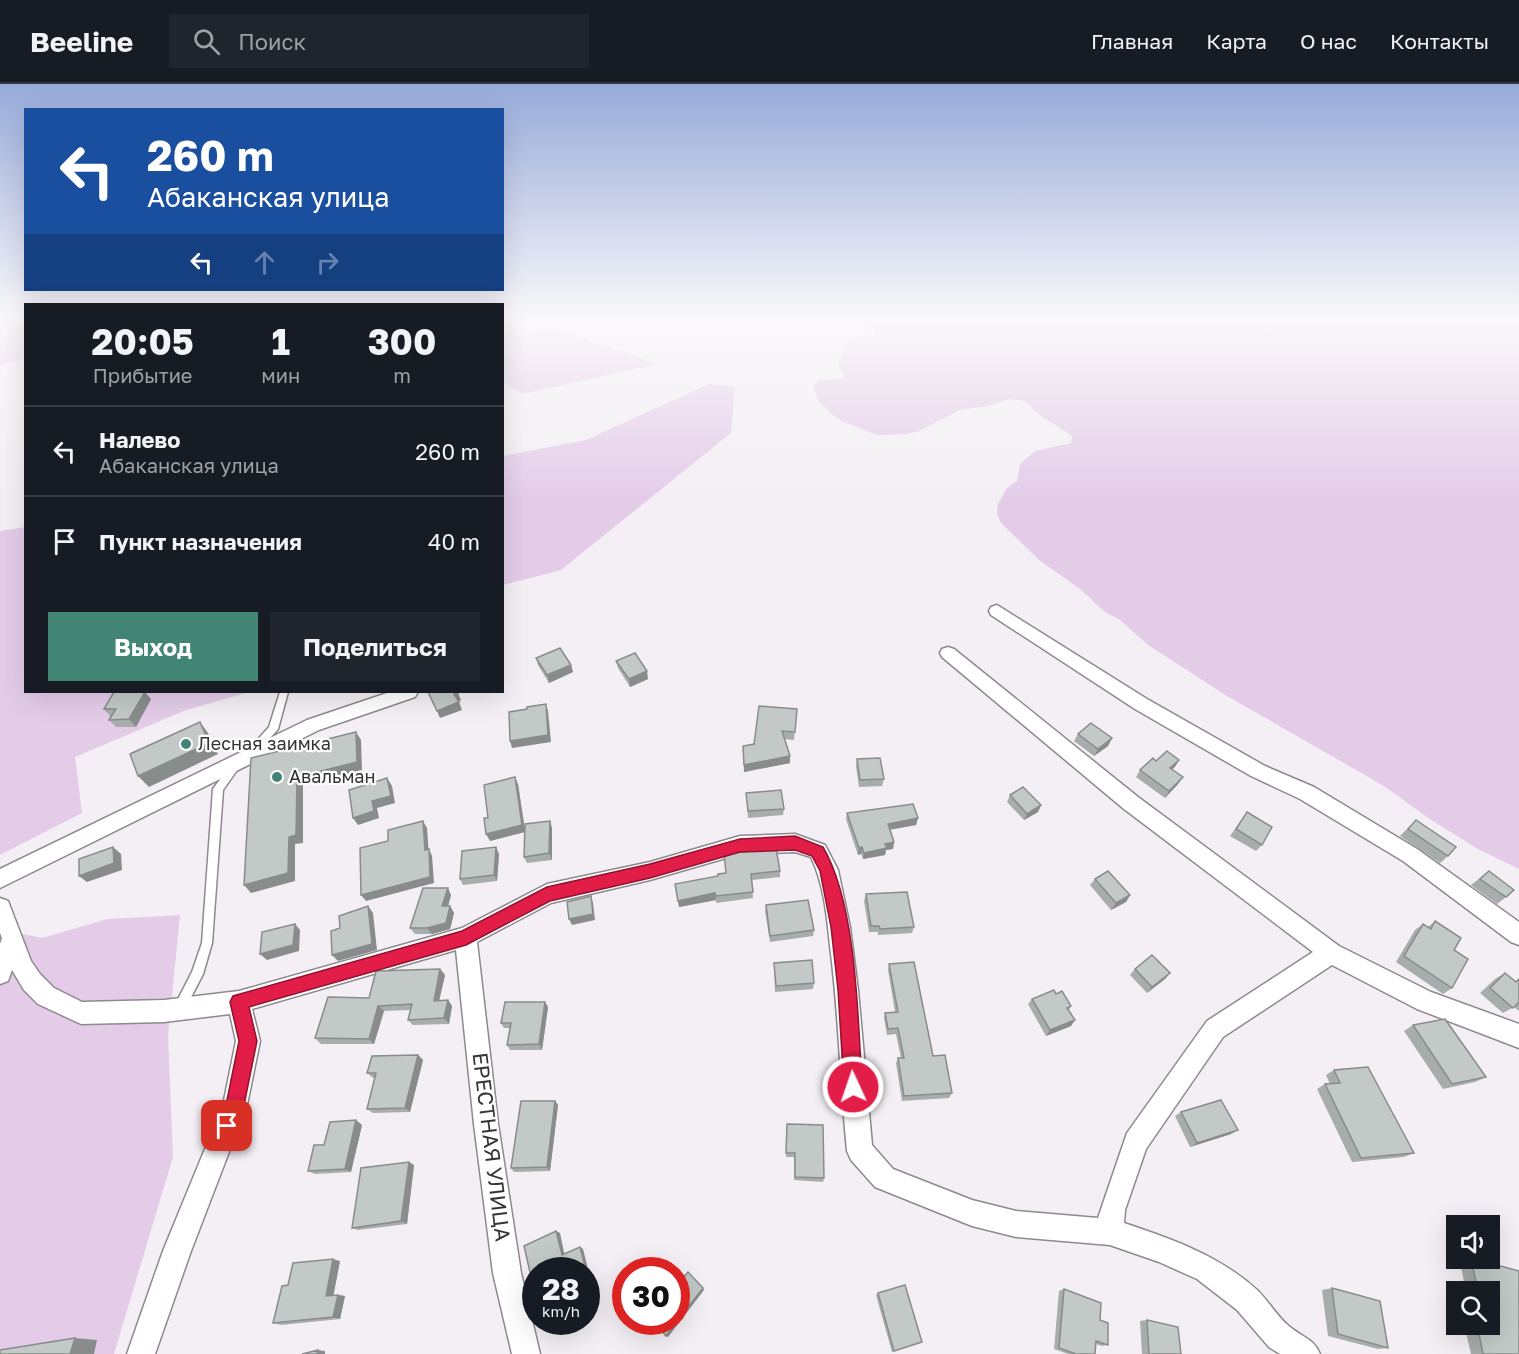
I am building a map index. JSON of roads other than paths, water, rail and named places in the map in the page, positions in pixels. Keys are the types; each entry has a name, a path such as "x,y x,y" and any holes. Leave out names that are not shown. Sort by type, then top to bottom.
{"street":[{"path":"997,611 1160,716 1258,771 1307,793 1410,855 1519,935"},
{"path":"948,653 1008,698 1071,755 1124,797 1331,953 1425,1002 1519,1036"},
{"path":"0,879 236,765 313,725 406,693"},
{"path":"0,908 13,938 21,966 46,996 81,1013 178,1010 239,1002 466,938 547,894 650,871 740,845 795,843 818,851 828,870 839,927 847,990 853,1087 860,1151 884,1178 972,1214 1016,1224 1110,1232 1162,1249 1207,1269 1247,1300 1279,1337 1306,1354"},
{"path":"0,973 13,938"},
{"name":"ЕРЕСТНАЯ УЛИЦА","path":"466,938 486,1124 507,1273 526,1354"},
{"path":"1110,1232 1112,1210 1136,1142 1215,1029 1331,953"},
{"path":"141,1354 177,1251 235,1105 248,1041 239,1002"}],"lane":[{"path":"178,1010 197,974 207,943 218,789 236,765 273,729 284,693"}],"place":[{"name":"Лесная заимка","path":"186,744"},
{"name":"Авальман","path":"277,777"}]}
